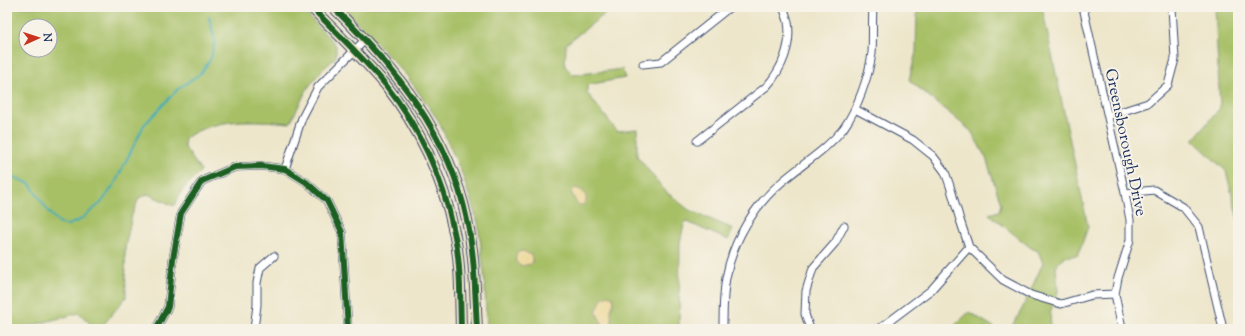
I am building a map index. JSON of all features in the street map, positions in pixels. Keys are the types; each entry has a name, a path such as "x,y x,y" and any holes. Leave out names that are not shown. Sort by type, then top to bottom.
{"street":[{"path":"311,7 385,84 414,127 435,168 449,208 455,233 458,259 461,329"},
{"path":"333,7 395,74 418,105 438,139 455,179 464,206 472,244 477,329"},
{"path":"643,64 661,62 730,7"},
{"path":"697,141 773,80 784,60 788,44 788,23 783,7"},
{"path":"723,329 726,277 732,252 746,223 767,195 823,150 843,128 855,109 866,79 872,53 873,7"},
{"name":"Greensborough Drive","path":"1083,7 1130,220 1130,240 1118,278 1115,294 1122,329"},
{"path":"1108,116 1148,103 1168,85 1175,59 1172,7"},
{"path":"285,169 302,118 318,87 365,40"},
{"path":"855,109 913,140 933,156 945,172 969,247 1003,280 1039,298 1061,304 1092,296 1115,294"},
{"path":"156,329 168,307 173,259 181,213 202,181 235,167 261,166 285,169 306,182 327,201 342,232 348,329"},
{"path":"1125,193 1154,190 1183,207 1199,227 1223,329"},
{"path":"810,329 805,314 806,291 813,268 835,243 844,226"},
{"path":"880,329 931,290 969,247"},
{"path":"254,329 257,305 257,283 260,268 274,256"}],"green space":[{"path":"7,7 300,7 336,45 336,57 320,72 307,89 290,123 249,121 223,123 197,131 185,138 184,146 201,171 183,189 174,206 148,194 139,198 132,215 125,248 126,297 100,329 96,329 79,313 18,329 7,329"},
{"path":"342,7 620,7 606,13 566,44 565,66 573,75 622,69 625,78 587,85 587,93 617,131 637,129 637,156 665,191 689,210 733,229 728,240 685,221 680,242 679,329 487,329 484,273 478,223 462,174 438,120 407,76"},
{"path":"917,7 1042,7 1088,227 1078,255 1063,257 1056,266 1058,292 1050,313 1051,329 1010,329 1022,309 1043,263 1038,251 1031,248 989,214 999,211 1001,204 986,158 971,131 909,80 916,52"},
{"path":"1215,7 1238,7 1238,219 1226,171 1193,140 1220,108"},
{"path":"969,312 997,329 951,329"}],"sand":[{"path":"575,188 581,190 586,195 586,201 583,205 578,205 571,192"},
{"path":"523,251 531,255 533,262 531,264 521,266 516,262 518,252"},
{"path":"608,295 613,297 614,301 611,310 612,322 606,327 603,325 596,312 602,298"}],"waterway":[{"path":"7,174 30,184 48,211 60,224 68,225 80,220 101,203 114,185 144,125 178,89 201,73 211,58 215,41 209,17"}],"cycle path":[{"path":"311,7 358,54 385,84 409,118 428,154 443,192 454,232 460,280 461,329"},
{"path":"333,7 378,54 398,78 433,130 447,159 459,188 470,234 477,329"},
{"path":"156,329 168,307 173,259 181,213 202,181 235,167 261,166 285,169 306,182 327,201 342,232 348,329"}]}
